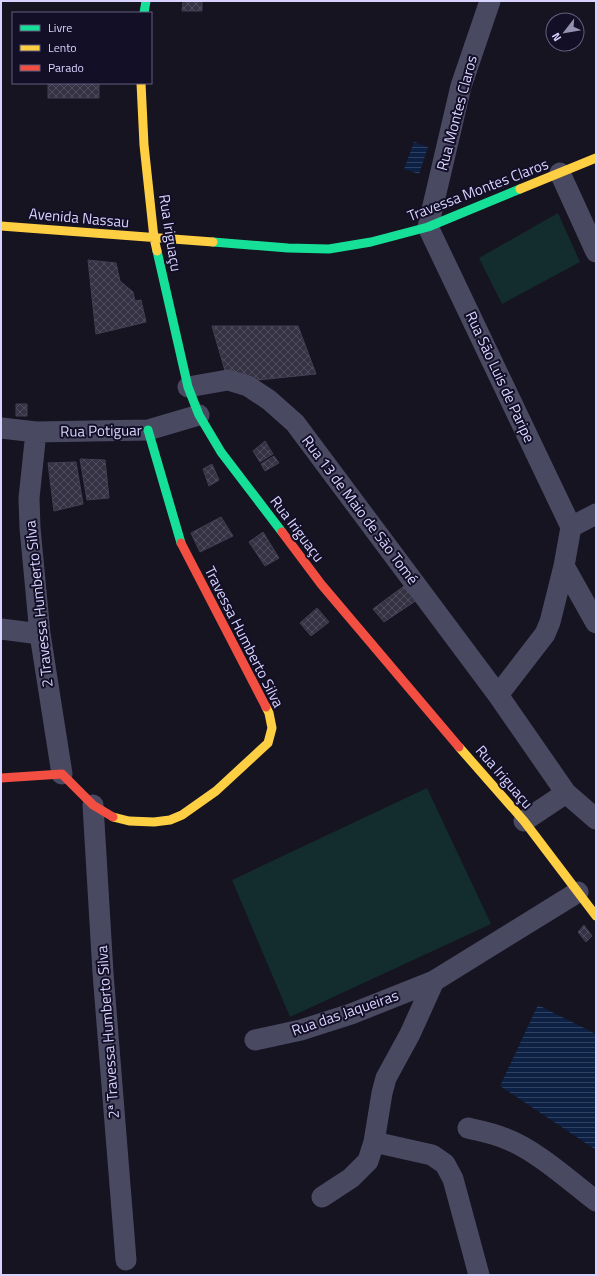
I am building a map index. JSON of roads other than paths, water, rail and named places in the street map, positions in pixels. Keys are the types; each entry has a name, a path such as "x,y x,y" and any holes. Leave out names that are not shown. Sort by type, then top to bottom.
{"street":[{"path":"144,12 146,1"},
{"name":"Rua Montes Claros","path":"428,227 462,86 490,1"},
{"name":"Rua Iriguaçu","path":"140,84 144,145 154,238 188,387 199,415 221,452 321,584 436,721 524,821 596,916"},
{"name":"Travessa Montes Claros","path":"154,238 329,250 371,242 428,227 596,158"},
{"path":"560,173 596,252"},
{"name":"Avenida Nassau","path":"1,226 154,238"},
{"name":"Rua São Luis de Paripe","path":"428,227 571,527"},
{"name":"Rua 13 de Maio de São Tomé","path":"188,387 228,380 248,386 269,400 295,423 498,695 566,793 596,819"},
{"name":"Rua Potiguar","path":"1,428 36,432 148,430 199,415"},
{"name":"Travessa Humberto Silva","path":"62,774 93,805 114,818 129,821 154,822 170,820 182,815 216,791 268,743 273,734 269,713 181,544 148,430"},
{"name":"2 Travessa Humberto Silva","path":"36,432 29,498 30,528 40,634 62,774"},
{"path":"498,695 545,634 550,622 564,566 571,527 596,514"},
{"path":"564,566 596,623"},
{"path":"1,629 40,634"},
{"path":"1,778 62,774"},
{"path":"524,821 566,793"},
{"name":"2ª Travessa Humberto Silva","path":"93,805 103,973 126,1260"},
{"name":"Rua das Jaqueiras","path":"256,1040 301,1030 351,1014 434,981 578,892"},
{"name":"Rua das Jaqueiras","path":"322,1197 352,1178 368,1161 374,1142 386,1078 410,1034 434,981"},
{"path":"468,1128 504,1138 523,1147 596,1201"},
{"path":"374,1142 432,1155 445,1164 453,1179 479,1275"}],"water":[{"path":"414,142 428,147 419,174 404,169"},
{"path":"538,1005 596,1034 596,1150 500,1086"}]}
